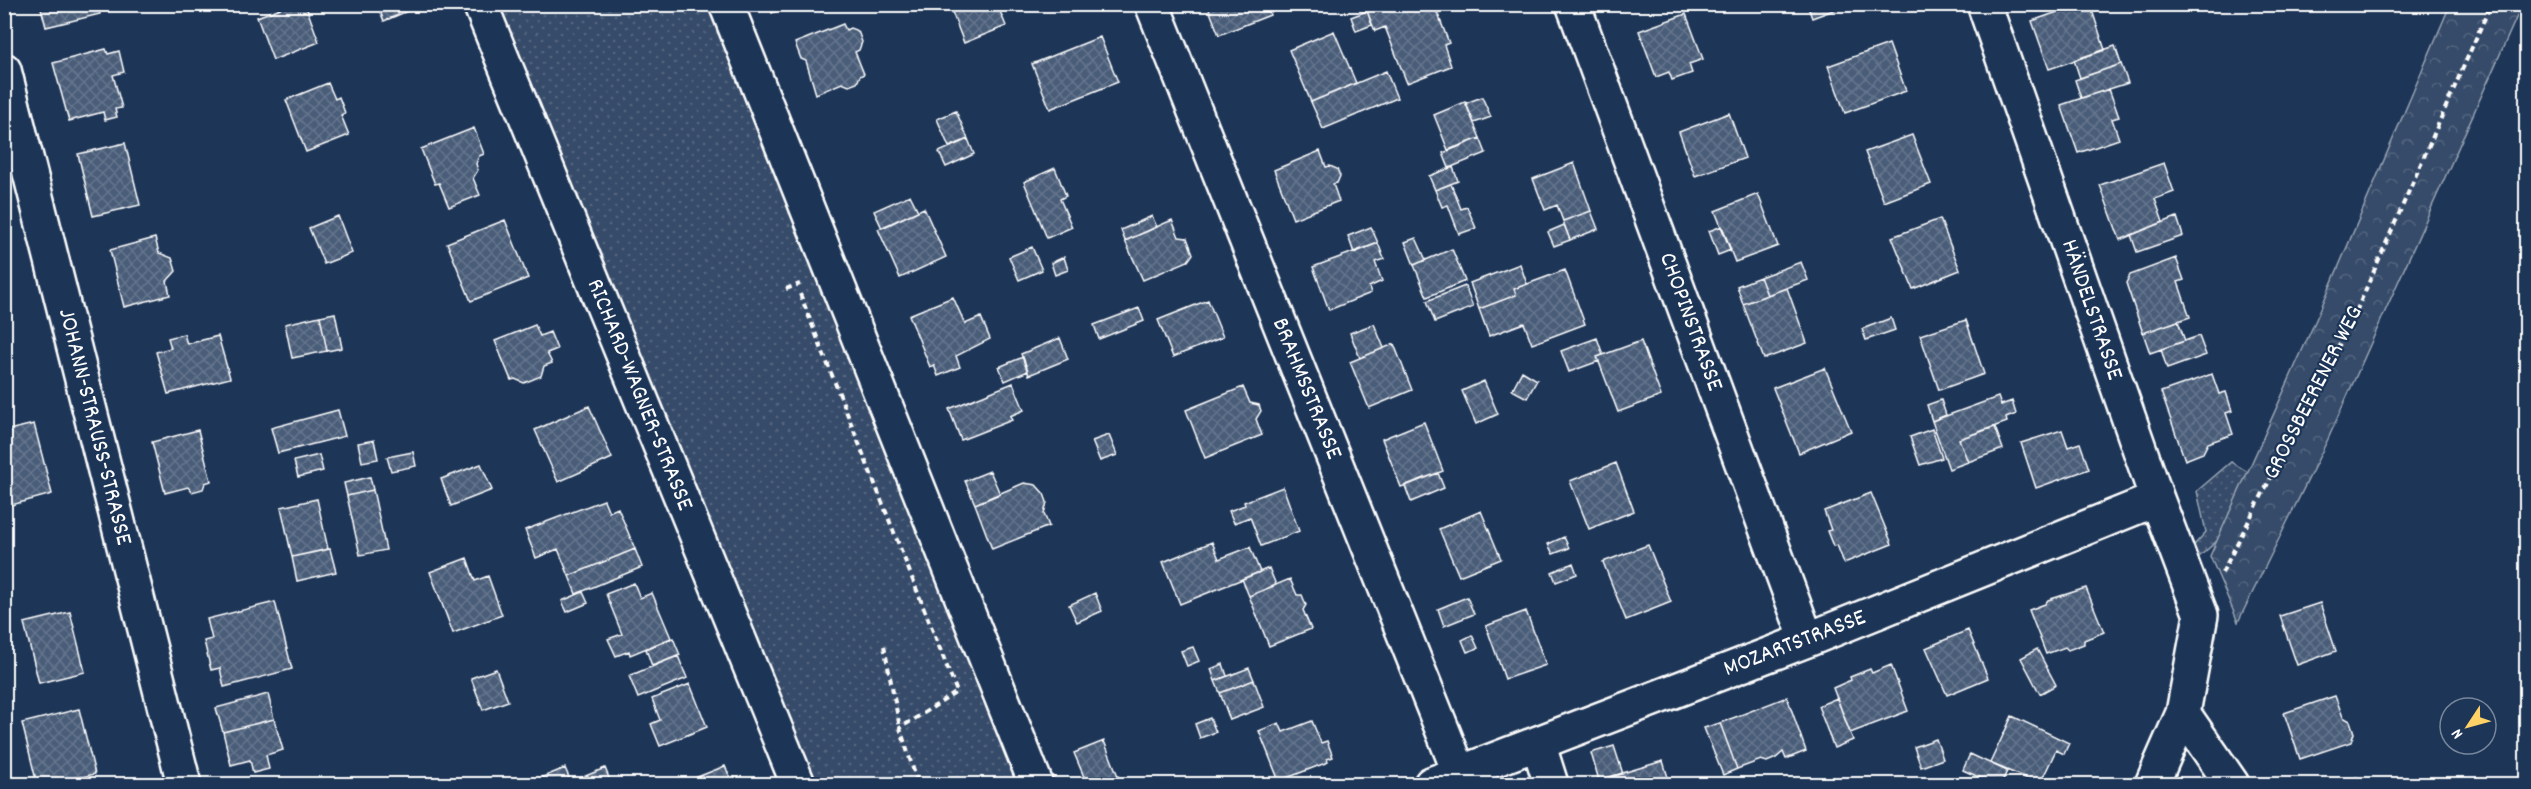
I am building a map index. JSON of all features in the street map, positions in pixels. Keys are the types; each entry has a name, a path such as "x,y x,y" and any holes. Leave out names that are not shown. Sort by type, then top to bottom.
{"street":[{"name":"RICHARD-WAGNER-STRASSE","path":"480,4 798,784"},
{"path":"726,4 1036,784"},
{"name":"BRAHMSSTRASSE","path":"1152,4 1445,779"},
{"name":"CHOPINSTRASSE","path":"1573,4 1807,640"},
{"name":"HÄNDELSTRASSE","path":"1984,4 2157,499 2201,615"},
{"name":"JOHANN-STRAUSS-STRASSE","path":"4,70 184,784"},
{"name":"MOZARTSTRASSE","path":"1445,779 1807,640 2157,499"},
{"path":"2152,784 2183,713 2201,615"},
{"path":"2183,713 2232,784"},
{"path":"1538,743 1551,784"}],"path":[{"name":"GROSSBEERENER WEG","path":"2201,615 2355,314 2491,4"},
{"path":"792,274 957,692 900,728"},
{"path":"884,646 900,728 918,784"}],"green space":[{"path":"480,5 726,5 1036,784 798,784"},
{"path":"2450,5 2522,5 2328,439 2238,622 2210,556 2318,315"},
{"path":"2231,462 2248,472 2218,540 2191,564 2187,553 2206,532 2197,491"}],"building":[{"path":"40,4 98,4 100,14 46,27"},
{"path":"291,4 305,4 319,42 273,60 257,17"},
{"path":"377,4 424,4 384,21"},
{"path":"769,4 793,4 772,13"},
{"path":"949,4 997,4 1006,26 964,43"},
{"path":"1207,4 1266,4 1270,15 1219,35"},
{"path":"1382,4 1434,4 1449,43 1444,45 1451,66 1407,83 1385,27 1375,31 1367,11"},
{"path":"1434,4 1458,4 1437,13"},
{"path":"1807,4 1850,4 1812,18"},
{"path":"2080,4 2090,4 2105,50 2049,69 2032,21"},
{"path":"1367,11 1372,25 1356,31 1351,17"},
{"path":"1686,14 1703,59 1689,64 1692,73 1672,80 1669,72 1656,77 1639,31"},
{"path":"843,24 846,30 850,28 858,31 862,42 859,50 855,52 864,74 860,76 857,83 849,86 842,83 816,94 806,61 801,59 795,43"},
{"path":"1334,31 1356,83 1311,102 1289,50"},
{"path":"1100,37 1118,82 1050,109 1032,64"},
{"path":"1889,44 1906,91 1845,113 1828,66"},
{"path":"2115,46 2121,64 2080,78 2074,60"},
{"path":"106,49 108,54 119,51 124,72 113,75 122,108 115,109 117,117 105,120 103,112 69,121 53,63"},
{"path":"2121,64 2128,83 2081,98 2075,80"},
{"path":"1386,71 1397,98 1323,129 1311,102"},
{"path":"328,83 335,99 339,97 345,113 341,115 349,135 306,152 286,100"},
{"path":"2109,89 2119,117 2112,119 2119,139 2078,153 2061,105"},
{"path":"1482,97 1491,117 1474,123 1466,103"},
{"path":"1465,102 1480,138 1448,150 1434,115"},
{"path":"956,111 968,139 949,147 937,119"},
{"path":"1729,113 1745,158 1695,176 1679,132"},
{"path":"474,128 484,154 479,156 476,164 478,170 473,178 480,195 449,207 439,183 435,184 421,149"},
{"path":"1912,135 1931,184 1884,202 1865,152"},
{"path":"1480,138 1486,153 1449,168 1443,153"},
{"path":"968,139 974,154 946,167 939,152"},
{"path":"125,143 140,205 93,216 78,154"},
{"path":"1320,151 1326,167 1337,169 1340,176 1337,183 1333,184 1339,201 1293,219 1274,170"},
{"path":"1574,163 1591,211 1563,221 1557,205 1545,210 1533,179"},
{"path":"2164,163 2174,192 2155,199 2163,222 2120,240 2100,185"},
{"path":"1453,167 1458,181 1435,190 1429,176"},
{"path":"1055,168 1066,196 1060,199 1072,227 1047,238 1024,182"},
{"path":"1451,184 1461,209 1467,207 1476,228 1459,234 1448,205 1442,207 1435,190"},
{"path":"1758,194 1778,246 1735,262 1715,211"},
{"path":"910,195 918,211 882,228 874,211"},
{"path":"924,208 946,257 900,278 878,229"},
{"path":"1591,211 1598,229 1570,240 1563,221"},
{"path":"338,216 352,253 324,264 309,228"},
{"path":"1152,216 1157,227 1125,241 1121,230"},
{"path":"2177,217 2183,236 2137,252 2131,235"},
{"path":"1940,219 1960,270 1913,289 1892,237"},
{"path":"505,220 528,278 471,301 447,243"},
{"path":"1172,220 1179,237 1187,238 1193,254 1188,261 1143,280 1125,241"},
{"path":"1564,225 1570,240 1554,246 1548,232"},
{"path":"1722,226 1731,250 1718,255 1709,231"},
{"path":"1371,227 1378,243 1354,253 1348,236"},
{"path":"155,238 159,253 172,258 176,271 167,281 170,295 124,307 110,250"},
{"path":"1416,238 1426,260 1414,265 1405,242"},
{"path":"1378,243 1384,259 1375,262 1382,281 1369,287 1371,293 1329,310 1313,267"},
{"path":"1032,247 1042,270 1019,280 1009,257"},
{"path":"1452,249 1465,281 1427,297 1414,265"},
{"path":"1064,257 1068,270 1055,275 1051,263"},
{"path":"2176,258 2184,280 2178,282 2190,317 2143,333 2126,283 2130,275"},
{"path":"1801,262 1808,280 1767,295 1760,277"},
{"path":"1520,264 1527,284 1514,289 1516,295 1479,309 1470,283"},
{"path":"1565,270 1585,324 1532,344 1524,323 1489,336 1479,309 1516,295 1514,289"},
{"path":"1760,277 1767,295 1743,304 1737,286"},
{"path":"1465,286 1473,307 1435,322 1427,301"},
{"path":"1787,288 1807,343 1764,359 1743,304"},
{"path":"953,297 965,324 981,317 990,339 956,356 960,367 938,376 934,365 930,367 909,315"},
{"path":"1208,300 1223,337 1173,357 1158,320"},
{"path":"1139,308 1144,321 1099,339 1094,325"},
{"path":"335,313 342,348 327,351 320,316"},
{"path":"320,316 327,351 292,358 285,324"},
{"path":"1891,318 1895,330 1866,340 1862,329"},
{"path":"1966,320 1984,374 1939,390 1920,335"},
{"path":"2178,321 2185,341 2150,353 2143,333"},
{"path":"1374,324 1384,348 1360,358 1350,333"},
{"path":"535,325 540,336 550,332 557,349 547,353 552,363 544,366 541,376 524,383 515,379 511,380 495,341"},
{"path":"184,334 187,344 218,336 230,378 168,394 156,352 171,348 168,338"},
{"path":"2199,336 2206,355 2167,369 2161,349"},
{"path":"1060,338 1068,359 1029,375 1021,354"},
{"path":"1597,338 1603,355 1597,357 1599,361 1569,372 1561,351"},
{"path":"1641,341 1661,396 1618,412 1597,357"},
{"path":"1394,344 1412,390 1369,408 1350,362"},
{"path":"1023,357 1028,371 1005,381 999,367"},
{"path":"1825,368 1851,431 1799,453 1773,388"},
{"path":"1522,371 1537,380 1527,398 1512,390"},
{"path":"2212,374 2219,394 2226,392 2232,411 2226,413 2233,434 2208,443 2203,453 2185,460 2161,392"},
{"path":"1484,381 1498,414 1476,424 1462,391"},
{"path":"1013,383 1024,410 1010,416 1012,420 961,440 949,409"},
{"path":"1243,387 1250,403 1259,405 1261,411 1256,419 1262,435 1205,458 1186,410"},
{"path":"1998,397 2001,405 2012,401 2016,414 2006,418 2007,422 1959,439 1968,462 1949,469 1932,421"},
{"path":"1941,400 1946,415 1932,421 1927,405"},
{"path":"589,406 612,458 558,482 535,430"},
{"path":"338,410 345,436 278,453 271,428"},
{"path":"1424,422 1443,471 1401,487 1382,439"},
{"path":"34,424 52,494 4,507 4,431"},
{"path":"1995,427 2003,449 1968,462 1959,439"},
{"path":"1932,429 1942,458 1920,465 1910,437"},
{"path":"198,430 211,481 205,483 203,489 192,492 188,487 165,493 152,442"},
{"path":"2062,430 2068,447 2080,443 2089,469 2036,488 2021,443"},
{"path":"1109,435 1117,455 1100,461 1092,441"},
{"path":"374,440 378,459 362,462 358,443"},
{"path":"413,452 416,466 391,471 387,457"},
{"path":"319,455 323,471 298,477 294,461"},
{"path":"1616,463 1634,511 1589,529 1570,481"},
{"path":"481,464 492,490 451,506 441,479"},
{"path":"990,471 1000,494 975,504 965,481"},
{"path":"1438,473 1444,488 1411,502 1405,486"},
{"path":"370,477 373,490 347,496 344,483"},
{"path":"1024,483 1036,485 1044,494 1047,502 1044,514 1049,526 992,549 975,504"},
{"path":"1283,487 1299,531 1261,546 1250,517 1234,523 1229,511 1245,505 1244,502"},
{"path":"373,490 386,550 360,555 347,496"},
{"path":"1871,493 1892,544 1844,563 1837,545 1833,546 1827,531 1831,530 1824,511"},
{"path":"317,499 328,549 292,557 281,507"},
{"path":"604,500 609,512 618,508 635,549 569,576 558,549 536,558 525,530"},
{"path":"1481,511 1501,559 1459,576 1439,529"},
{"path":"1564,537 1569,548 1553,554 1548,544"},
{"path":"1212,542 1219,559 1250,547 1260,572 1180,604 1163,562"},
{"path":"1648,545 1671,602 1626,620 1603,562"},
{"path":"330,549 336,572 297,581 292,557"},
{"path":"635,549 642,567 576,594 569,576"},
{"path":"467,558 475,581 488,576 502,615 453,633 430,572"},
{"path":"1573,563 1577,574 1556,582 1552,572"},
{"path":"1269,568 1276,585 1249,596 1242,579"},
{"path":"1290,579 1297,595 1302,595 1306,605 1303,610 1311,629 1269,646 1249,596"},
{"path":"634,583 640,598 652,593 671,638 630,655 629,651 616,656 608,639 622,634 606,594"},
{"path":"2086,588 2104,632 2084,640 2084,644 2068,650 2065,647 2046,654 2029,610 2045,604 2048,600"},
{"path":"583,592 588,603 567,612 562,601"},
{"path":"1095,593 1102,611 1077,622 1069,605"},
{"path":"1467,597 1474,614 1444,626 1438,609"},
{"path":"275,602 292,669 224,687 220,668 211,670 204,641 212,639 207,619"},
{"path":"2320,603 2336,651 2297,665 2280,616"},
{"path":"1526,611 1546,665 1505,679 1486,626"},
{"path":"70,612 85,672 39,683 24,623"},
{"path":"1968,630 1988,678 1947,695 1926,648"},
{"path":"1472,635 1478,648 1467,652 1462,640"},
{"path":"673,638 680,655 652,666 646,649"},
{"path":"1193,647 1199,661 1187,666 1181,651"},
{"path":"2037,649 2056,685 2040,694 2021,658"},
{"path":"678,656 687,678 638,698 629,676"},
{"path":"1223,664 1227,676 1215,681 1211,669"},
{"path":"1891,665 1908,711 1850,733 1833,688 1851,680 1850,677 1870,669 1872,673"},
{"path":"1249,668 1254,680 1220,693 1215,681"},
{"path":"496,669 508,701 483,710 471,678"},
{"path":"1254,680 1264,707 1230,720 1220,693"},
{"path":"690,684 707,727 660,746 651,724 660,720 652,699"},
{"path":"268,694 274,719 223,732 216,708"},
{"path":"2335,696 2343,717 2350,721 2354,733 2351,742 2300,759 2284,713"},
{"path":"1787,697 1806,751 1786,759 1783,752 1767,762 1761,760 1737,769 1720,723"},
{"path":"1837,698 1853,740 1834,748 1818,706"},
{"path":"79,709 95,774 52,784 37,784 22,723"},
{"path":"2012,716 2069,743 2064,754 2056,750 2040,784 1990,763"},
{"path":"1210,718 1216,732 1200,738 1195,724"},
{"path":"274,719 283,750 266,755 269,769 253,773 250,760 231,765 223,732"},
{"path":"1312,721 1321,743 1327,741 1333,757 1327,759 1328,762 1279,781 1259,731 1279,723 1283,732"},
{"path":"1720,723 1737,769 1723,775 1704,728"},
{"path":"1936,739 1943,759 1921,767 1914,747"},
{"path":"1104,741 1118,776 1096,784 1087,784 1074,753"},
{"path":"1614,746 1623,774 1599,780 1591,753"},
{"path":"1970,754 2007,771 2001,784 1994,784 1963,770"},
{"path":"1663,761 1670,784 1601,784 1599,780"},
{"path":"725,766 733,784 680,784"},
{"path":"565,768 571,782 605,768 611,783 546,784 543,777"},
{"path":"2357,777 2360,784 2334,784"}]}
